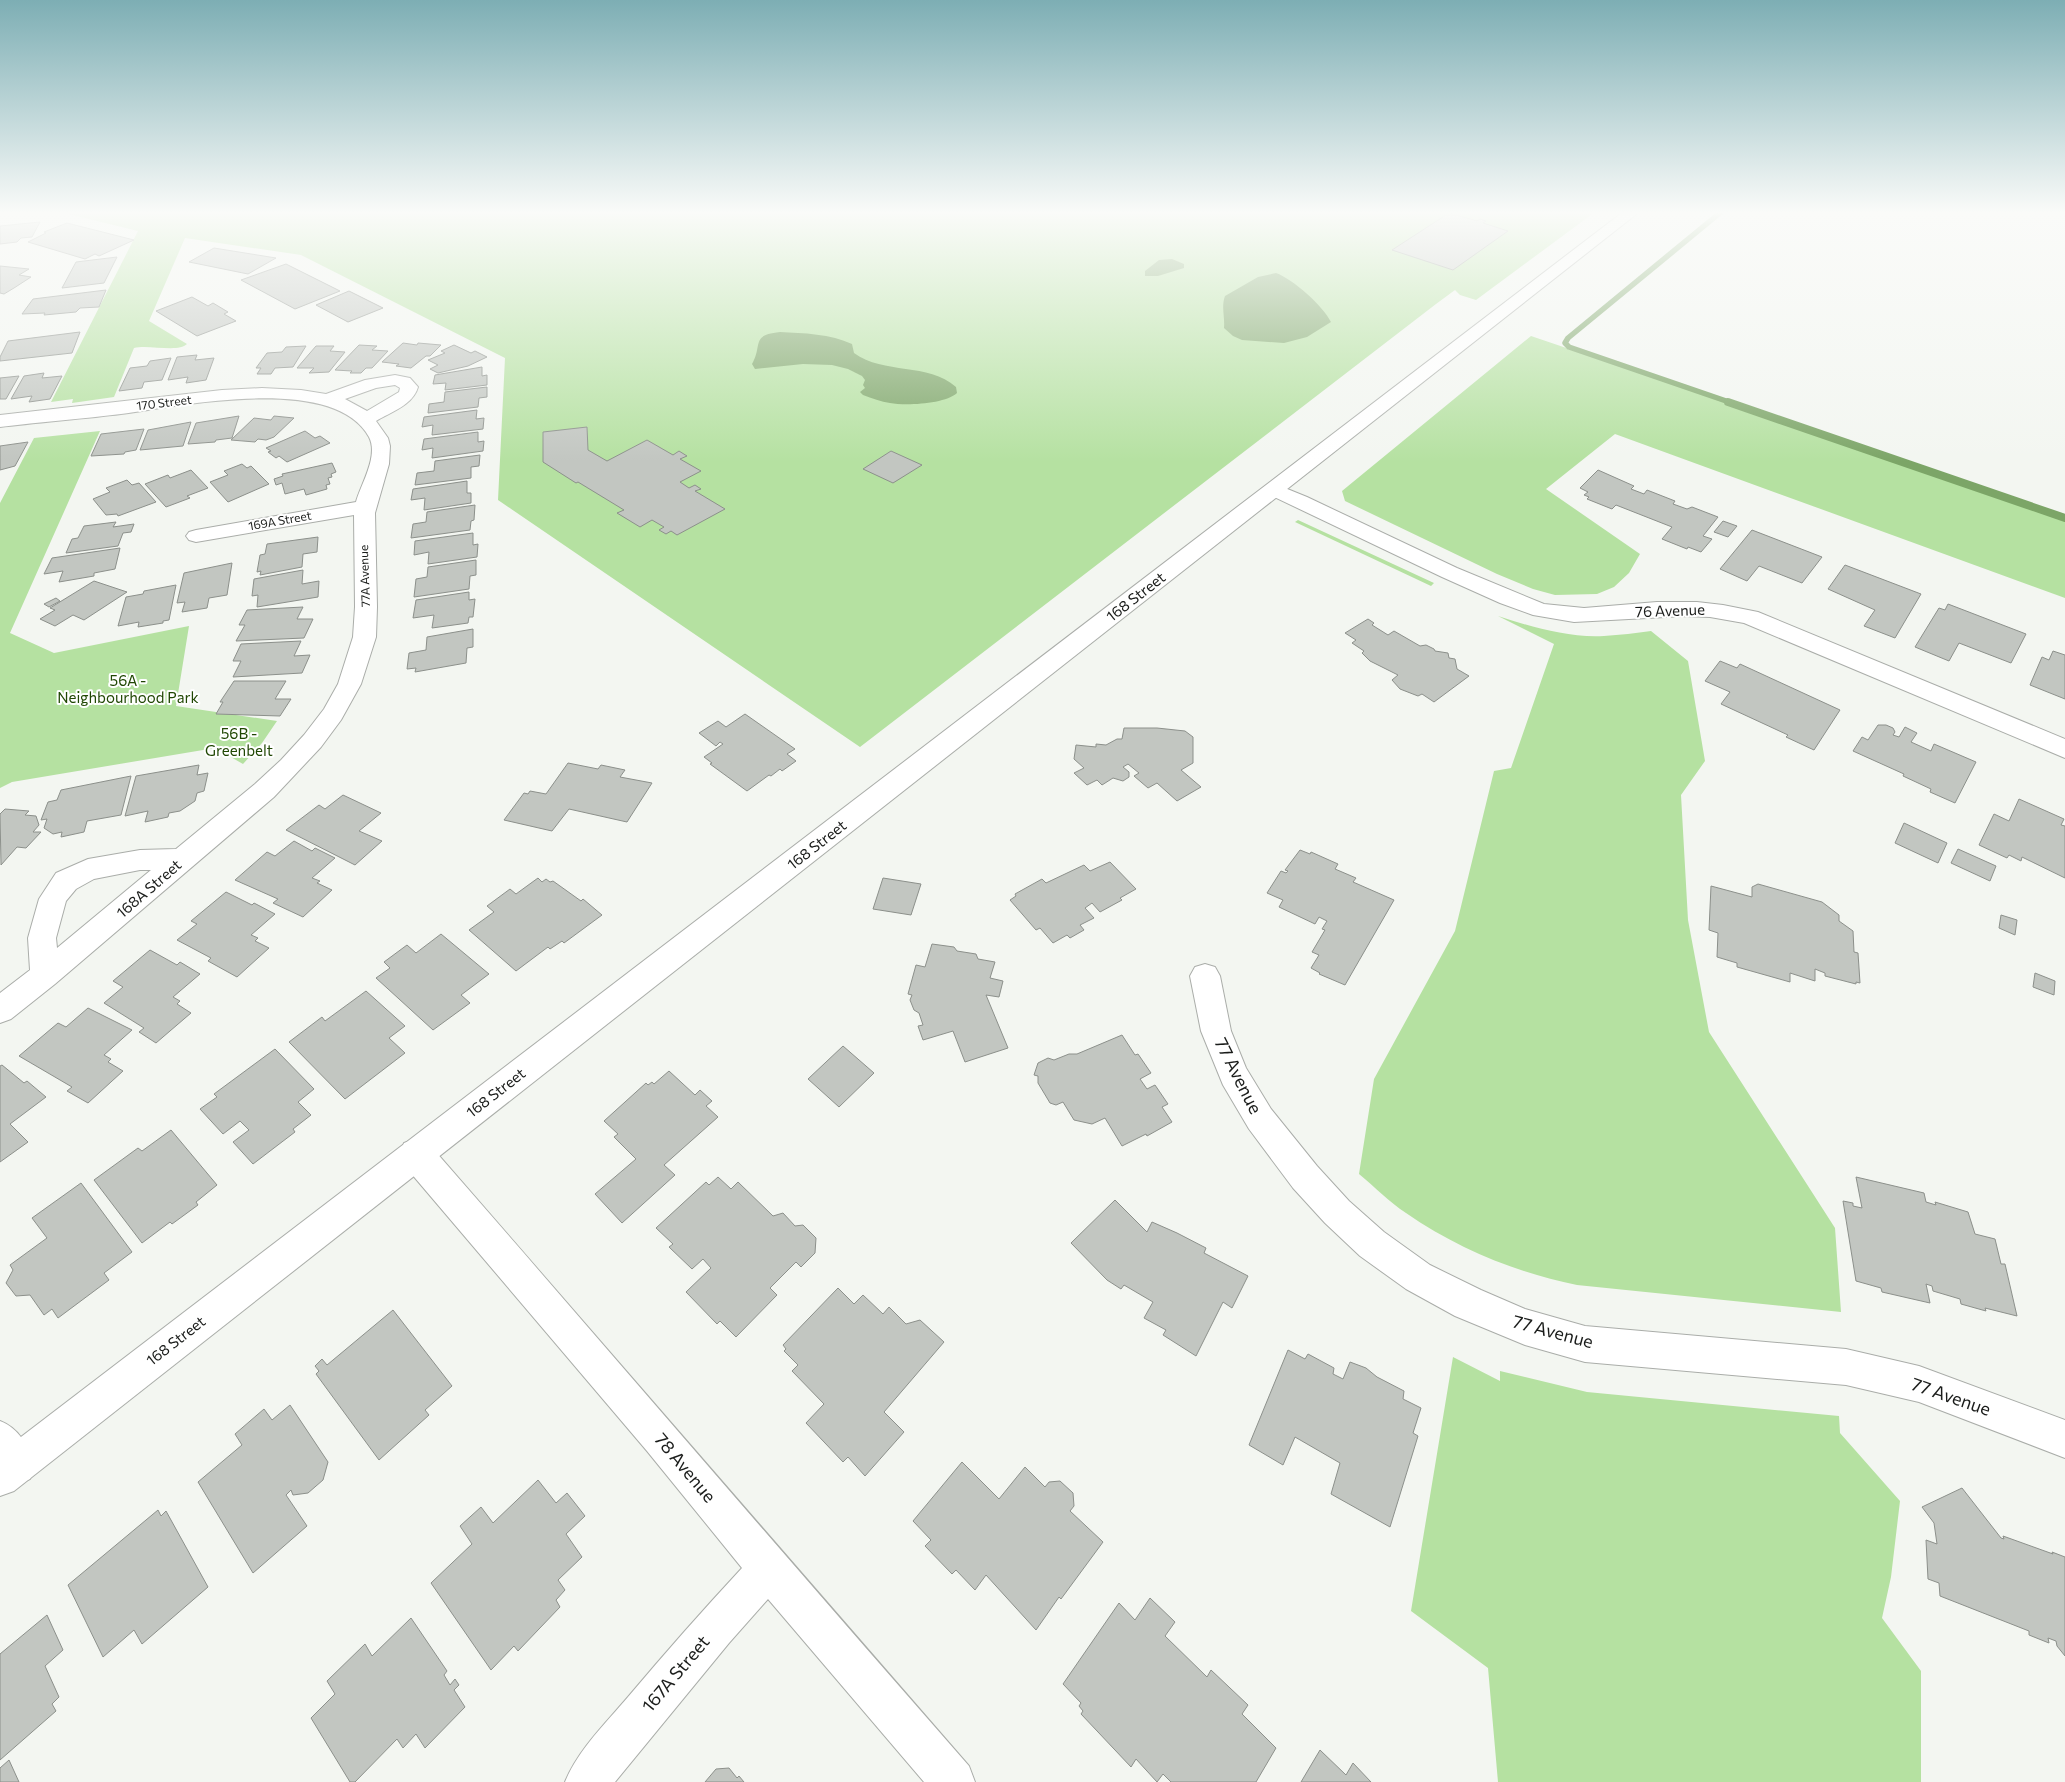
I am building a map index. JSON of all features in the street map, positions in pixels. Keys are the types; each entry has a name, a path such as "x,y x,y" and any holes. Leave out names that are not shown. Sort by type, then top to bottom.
{"street":[{"name":"168 Street","path":"5,1461 416,1154 1525,295"},
{"path":"328,400 369,384 396,380 404,380 408,383 410,387 404,397 366,419"},
{"name":"170 Street","path":"0,421 262,392 301,395 328,400"},
{"name":"77A Avenue","path":"295,764 321,732 334,711 360,656 364,639 366,611 365,507 382,447 378,435 366,419 354,410 328,400"},
{"name":"76 Avenue","path":"1275,490 1437,567 1518,602 1542,610 1564,614 1607,614 1702,608 1726,611 1750,618 2065,749"},
{"name":"169A Street","path":"196,536 365,507"},
{"name":"168A Street","path":"0,1010 120,914 295,764"},
{"path":"45,975 42,938 53,899 66,881 77,874 97,868 140,860 183,859"},
{"name":"77 Avenue","path":"1205,976 1216,1031 1234,1074 1260,1119 1305,1177 1337,1212 1372,1244 1418,1277 1468,1303 1524,1327 1584,1344 1846,1367 1919,1384 2065,1439"},
{"name":"78 Avenue","path":"416,1154 953,1782"},
{"name":"167A Street","path":"587,1782 714,1628 769,1569"}],"green space":[{"path":"105,295 160,295 149,321 187,344 177,348 134,348 114,397 72,403 73,399 51,402"},
{"path":"381,295 1448,295 860,747 498,500 505,358"},
{"path":"1461,295 1483,295 1476,300"},
{"path":"1531,336 2065,517 2065,598 1615,434 1546,489 1640,554 1629,573 1614,587 1597,594 1555,595 1533,589 1497,574 1345,501 1342,491"},
{"name":"56A - Neighbourhood Park","path":"100,431 10,633 54,653 189,626 176,706 277,721 262,743 243,764 215,748 12,782 0,788 0,503 34,438"},
{"path":"1298,520 1434,583 1431,586 1295,522"},
{"path":"1498,616 1537,628 1577,635 1604,636 1651,631 1688,661 1705,761 1681,795 1688,920 1709,1032 1835,1228 1841,1312 1577,1285 1554,1280 1488,1258 1446,1238 1400,1209 1359,1174 1374,1079 1455,931 1494,771 1511,768 1554,644"},
{"path":"1453,1357 1500,1381 1500,1371 1587,1392 1839,1416 1840,1433 1900,1501 1891,1577 1882,1618 1921,1671 1921,1782 1498,1782 1488,1668 1411,1611"}],"shaded area":[{"path":"1308,295 1331,322 1307,337 1284,343 1242,340 1233,336 1224,328 1223,304 1225,296"},
{"path":"771,333 817,335 844,341 852,344 854,353 866,360 932,374 945,379 956,387 957,393 944,400 935,402 897,404 883,402 863,395 860,392 865,388 863,385 865,380 862,376 848,369 832,365 803,364 755,369 752,364 761,338"}],"building":[{"path":"64,295 104,295 99,307 80,308 76,312 44,315 45,313 22,314 33,299"},
{"path":"269,295 330,295 295,309"},
{"path":"339,295 357,295 383,308 348,322 316,305"},
{"path":"192,297 208,306 213,303 228,312 224,314 236,321 197,336 156,311"},
{"path":"80,332 72,353 0,361 8,341"},
{"path":"403,343 441,345 430,356 426,356 411,368 382,362"},
{"path":"359,345 377,346 372,350 388,351 372,368 366,368 361,373 335,370"},
{"path":"454,345 471,353 475,351 487,357 468,366 438,373 430,369 438,365 428,360 445,353 441,351"},
{"path":"306,346 293,367 275,368 271,374 257,374 261,368 256,368 267,353 282,352 286,347"},
{"path":"316,346 334,346 330,351 345,352 329,372 309,373 314,368 297,368"},
{"path":"197,355 195,360 214,358 206,380 186,383 188,377 168,380 177,357"},
{"path":"171,358 162,380 144,382 142,388 119,391 130,368 147,366 150,361"},
{"path":"482,367 482,376 487,375 487,385 445,390 446,383 433,384 435,375"},
{"path":"44,373 42,378 62,376 50,399 29,402 32,396 11,399 24,376"},
{"path":"19,376 6,399 0,399 0,378"},
{"path":"487,387 487,397 479,398 478,407 428,413 429,404 444,402 445,392"},
{"path":"477,410 476,419 484,418 483,429 432,435 433,425 422,427 424,417"},
{"path":"239,416 232,438 216,440 215,442 188,444 196,423"},
{"path":"274,416 294,418 274,437 266,440 258,439 255,442 231,440 254,418 271,420"},
{"path":"191,422 183,446 140,450 148,430"},
{"path":"587,427 588,450 607,461 647,440 673,455 679,451 687,456 680,459 701,471 680,482 689,488 695,485 701,489 695,491 725,509 677,535 671,531 666,534 659,530 664,527 652,520 640,527 617,513 624,510 543,462 543,432"},
{"path":"144,429 136,450 125,452 124,454 91,456 101,434"},
{"path":"305,431 315,438 320,436 330,443 287,462 279,456 276,458 266,448"},
{"path":"478,432 478,442 484,441 483,451 432,458 433,448 422,450 424,439"},
{"path":"28,442 15,466 0,470 0,446"},
{"path":"891,451 922,465 893,483 863,469"},
{"path":"480,455 479,466 471,467 471,478 415,485 417,473 434,471 435,461"},
{"path":"332,463 336,472 331,474 332,477 328,478 330,484 326,485 327,489 306,495 304,489 285,494 282,483 276,485 274,479 283,476 282,474"},
{"path":"242,464 247,468 251,466 269,484 228,502 210,482 228,475 224,471"},
{"path":"191,470 208,488 187,496 190,498 166,507 145,484 168,475 170,478"},
{"path":"1598,470 1634,486 1631,489 1644,494 1647,490 1675,501 1673,504 1687,509 1692,507 1718,517 1703,536 1712,539 1701,552 1688,547 1687,549 1662,539 1672,527 1616,505 1612,509 1587,499 1589,497 1584,495 1588,492 1580,488"},
{"path":"127,480 132,485 139,483 156,502 118,516 117,514 106,515 93,499 110,492 106,488"},
{"path":"467,481 467,493 471,493 471,503 424,510 425,498 411,500 413,489"},
{"path":"475,505 474,520 471,521 470,530 411,538 413,524 426,522 427,512"},
{"path":"1723,521 1737,526 1728,537 1714,532"},
{"path":"116,522 113,527 134,524 131,532 123,533 118,546 66,553 72,539 78,538 84,526"},
{"path":"1752,530 1822,557 1802,583 1759,566 1747,581 1720,569"},
{"path":"473,533 473,545 478,544 477,557 428,564 429,552 414,555 415,541"},
{"path":"318,537 317,552 303,554 302,567 260,575 261,571 257,572 260,555 265,554 267,544"},
{"path":"120,548 115,569 94,573 94,576 59,582 63,571 44,574 52,558"},
{"path":"476,560 476,575 470,576 469,589 414,597 416,579 427,577 428,567"},
{"path":"232,563 227,595 209,598 207,608 182,612 185,602 177,603 184,573"},
{"path":"1845,565 1921,594 1895,638 1864,626 1875,610 1828,589"},
{"path":"303,570 302,584 319,581 318,597 257,607 258,595 252,596 254,579"},
{"path":"94,581 127,592 84,620 73,615 55,626 40,619 55,610 50,608"},
{"path":"176,585 169,620 163,621 163,623 138,627 139,622 118,626 126,597 143,594 144,591"},
{"path":"469,592 469,600 475,599 473,617 469,617 468,623 432,628 434,615 413,618 416,600"},
{"path":"56,598 60,601 49,607 44,604"},
{"path":"1948,604 2026,634 2011,663 1959,643 1949,661 1915,647 1939,608 1945,610"},
{"path":"303,607 297,619 313,619 304,638 236,641 245,625 239,625 247,610"},
{"path":"1368,619 1374,623 1372,625 1388,635 1394,631 1420,646 1426,645 1435,651 1448,653 1449,658 1455,659 1457,669 1469,676 1434,702 1422,694 1418,696 1400,689 1392,680 1398,675 1370,661 1362,653 1364,651 1352,643 1356,640 1345,633"},
{"path":"473,629 473,647 467,648 466,663 415,672 416,668 407,669 409,653 426,650 427,637"},
{"path":"301,641 294,656 310,655 302,673 233,677 241,661 233,661 241,644"},
{"path":"2053,651 2065,655 2065,699 2030,685 2042,657 2049,660"},
{"path":"1720,661 1737,668 1740,664 1840,710 1814,750 1786,737 1788,735 1721,704 1730,692 1705,681"},
{"path":"234,681 286,681 275,699 291,699 280,716 216,714 223,702 220,702"},
{"path":"745,714 795,749 787,754 796,761 782,771 780,769 771,776 769,775 747,791 710,764 712,763 704,757 723,744 720,742 716,746 699,733 718,721 726,727"},
{"path":"1878,725 1886,725 1893,728 1895,732 1893,735 1899,737 1905,727 1917,733 1911,742 1931,751 1934,744 1976,762 1955,803 1930,792 1931,789 1903,776 1904,774 1853,751 1862,737 1868,740"},
{"path":"1124,728 1157,728 1185,731 1193,737 1193,763 1181,770 1201,787 1177,801 1157,783 1148,788 1134,776 1139,773 1128,764 1123,767 1129,772 1129,777 1123,781 1113,778 1102,785 1097,780 1087,785 1074,773 1084,768 1074,759 1076,745 1096,747 1096,744 1106,745 1117,739 1122,739"},
{"path":"568,763 598,769 601,765 625,770 620,777 652,783 627,822 569,809 552,831 504,820 524,793 528,794 530,791 546,794"},
{"path":"199,765 197,775 208,773 204,791 197,793 195,801 180,811 169,813 168,817 145,822 148,811 125,816 136,776"},
{"path":"131,776 121,815 87,821 84,832 61,837 62,832 53,834 44,828 47,819 41,820 48,802 57,800 61,790"},
{"path":"343,795 381,813 359,831 382,841 355,865 286,830 319,805 325,809"},
{"path":"2019,799 2064,819 2061,825 2065,826 2065,878 2022,857 2021,861 2009,855 2007,858 1979,845 1994,814 2009,821"},
{"path":"5,809 29,811 25,815 36,816 39,825 33,832 41,832 26,848 17,847 1,865 0,814"},
{"path":"1904,823 1947,843 1938,863 1895,843"},
{"path":"294,841 312,851 315,848 335,858 312,878 320,881 317,883 332,890 303,917 273,903 278,899 235,880 267,852 275,856"},
{"path":"1958,849 1996,866 1990,881 1951,863"},
{"path":"1300,850 1310,854 1311,852 1338,864 1335,869 1356,878 1353,882 1394,900 1345,985 1319,974 1311,968 1319,955 1312,952 1325,930 1322,929 1327,921 1319,917 1315,924 1279,907 1283,900 1267,893 1281,871 1286,873 1288,871 1285,870"},
{"path":"1110,862 1136,889 1120,898 1122,900 1100,912 1092,903 1085,908 1094,918 1080,925 1084,930 1070,938 1067,935 1053,943 1040,928 1036,930 1010,900 1016,896 1015,894 1042,879 1046,883 1084,865 1090,871"},
{"path":"538,878 542,882 546,879 550,882 553,881 581,901 583,899 602,915 564,943 562,941 550,949 548,947 516,971 469,930 494,912 487,906 510,889 516,894"},
{"path":"883,878 921,884 911,915 873,909"},
{"path":"1758,884 1822,902 1839,915 1839,921 1853,931 1854,952 1858,953 1860,983 1856,982 1856,984 1825,976 1825,973 1815,969 1815,981 1790,973 1790,982 1737,967 1737,963 1717,957 1718,933 1709,930 1711,886 1752,897 1752,887"},
{"path":"226,892 275,914 251,935 258,938 255,941 269,948 237,977 208,961 211,958 177,940 197,924 191,921"},
{"path":"2001,915 2017,920 2015,935 1999,928"},
{"path":"441,934 489,974 461,995 470,1003 433,1030 376,978 390,968 384,962 407,945 416,953"},
{"path":"932,944 954,947 957,951 976,954 978,959 995,962 990,978 1003,981 999,997 986,995 1008,1048 965,1062 953,1031 923,1040 918,1026 923,1025 919,1013 914,1010 910,1000 912,995 908,994 916,965 925,967"},
{"path":"150,950 177,965 180,962 200,974 173,997 180,1001 177,1004 191,1013 156,1043 139,1032 144,1028 104,1003 123,987 113,981"},
{"path":"2035,973 2055,981 2054,995 2033,987"},
{"path":"366,991 405,1026 389,1038 405,1053 345,1099 289,1042 322,1017 325,1021"},
{"path":"88,1008 132,1030 104,1055 111,1059 108,1062 123,1071 88,1103 67,1091 72,1087 19,1056 58,1023 66,1027"},
{"path":"1122,1035 1135,1055 1138,1054 1151,1073 1140,1079 1147,1089 1155,1085 1168,1104 1162,1107 1172,1122 1147,1136 1146,1134 1122,1146 1105,1118 1092,1124 1074,1120 1063,1102 1056,1105 1050,1103 1038,1083 1038,1076 1034,1075 1038,1063 1048,1058 1054,1060 1069,1054 1077,1054"},
{"path":"843,1046 874,1073 839,1107 808,1079"},
{"path":"275,1049 314,1089 298,1102 311,1115 293,1129 295,1132 253,1164 233,1142 249,1130 240,1121 223,1134 200,1109 217,1097 214,1094"},
{"path":"2,1065 24,1083 27,1081 46,1097 10,1124 28,1142 0,1162 0,1066"},
{"path":"669,1071 695,1095 700,1090 712,1101 706,1106 718,1117 664,1165 675,1175 622,1223 595,1194 636,1159 614,1137 618,1134 604,1121 646,1083 648,1085 652,1082 654,1084"},
{"path":"171,1130 217,1185 196,1202 198,1205 172,1224 170,1222 142,1243 94,1180 138,1148 142,1151"},
{"path":"718,1177 731,1189 738,1182 773,1216 783,1213 795,1226 803,1225 816,1238 815,1253 801,1267 796,1262 770,1288 777,1295 736,1337 720,1321 717,1324 686,1292 711,1268 703,1259 692,1269 669,1247 673,1244 656,1228 706,1182 709,1185"},
{"path":"1856,1177 1924,1193 1926,1202 1936,1205 1935,1202 1968,1212 1975,1234 1995,1239 2001,1264 2005,1264 2017,1316 1985,1308 1986,1311 1961,1304 1960,1299 1933,1291 1932,1286 1926,1284 1930,1303 1882,1292 1881,1288 1856,1281 1843,1201 1853,1203 1853,1206 1862,1208"},
{"path":"81,1183 132,1252 104,1273 109,1280 58,1318 52,1309 44,1315 30,1295 16,1296 6,1283 13,1270 10,1265 47,1238 32,1218"},
{"path":"1115,1200 1147,1232 1152,1222 1206,1248 1204,1253 1248,1276 1232,1308 1223,1302 1196,1356 1163,1335 1166,1330 1144,1318 1153,1302 1124,1285 1121,1289 1107,1280 1071,1243"},
{"path":"838,1288 854,1304 863,1295 883,1314 889,1307 906,1324 920,1320 944,1342 884,1412 904,1432 865,1476 848,1457 843,1462 806,1423 824,1404 792,1371 798,1365 784,1351 786,1349 783,1345"},
{"path":"393,1310 452,1386 425,1410 429,1415 379,1460 316,1374 319,1371 315,1366 322,1359 327,1365"},
{"path":"1288,1350 1305,1359 1308,1354 1334,1368 1333,1374 1343,1379 1350,1362 1366,1368 1377,1377 1404,1391 1403,1399 1421,1408 1413,1433 1418,1436 1390,1527 1331,1494 1340,1463 1295,1437 1283,1465 1249,1445"},
{"path":"290,1405 328,1462 323,1480 308,1493 293,1495 291,1490 286,1495 307,1526 253,1573 198,1482 242,1445 235,1434 264,1409 272,1420"},
{"path":"962,1462 999,1499 1025,1467 1045,1487 1049,1482 1060,1481 1073,1493 1074,1506 1070,1511 1103,1542 1061,1599 1059,1597 1036,1630 986,1575 975,1590 956,1570 952,1574 925,1546 931,1540 913,1521"},
{"path":"538,1480 556,1503 567,1493 585,1516 566,1534 582,1557 558,1580 565,1590 556,1600 560,1607 518,1651 514,1646 491,1670 431,1583 472,1544 460,1526 481,1507 493,1523"},
{"path":"1962,1488 2001,1538 2004,1539 2003,1536 2065,1557 2065,1656 2057,1646 2056,1641 2048,1638 2049,1643 2029,1635 2029,1631 1940,1596 1939,1583 1928,1579 1926,1540 1937,1544 1934,1523 1922,1507"},
{"path":"158,1510 161,1516 166,1511 208,1587 142,1644 134,1630 103,1657 68,1585"},
{"path":"1150,1598 1175,1622 1165,1636 1207,1677 1211,1670 1248,1705 1242,1714 1276,1748 1256,1782 1171,1782 1163,1774 1157,1782 1136,1759 1131,1767 1081,1714 1083,1711 1079,1706 1081,1703 1063,1684 1119,1603 1135,1620"},
{"path":"47,1615 63,1650 45,1666 59,1697 52,1704 56,1711 0,1760 0,1654"},
{"path":"411,1618 447,1671 444,1675 450,1685 455,1679 459,1685 454,1690 465,1707 425,1748 416,1734 403,1748 397,1739 355,1782 350,1782 311,1718 335,1694 327,1681 365,1644 372,1656"},
{"path":"1320,1750 1346,1775 1353,1763 1371,1782 1301,1782"},
{"path":"9,1760 19,1782 0,1782 0,1768"},
{"path":"729,1768 737,1778 739,1776 744,1782 705,1782 716,1769"}],"waterway":[{"path":"1620,295 1568,338 1565,343 1569,347 1732,403"},
{"path":"1728,402 2065,518"}],"park label":[{"name":"56B - Greenbelt","path":"239,742"}]}
